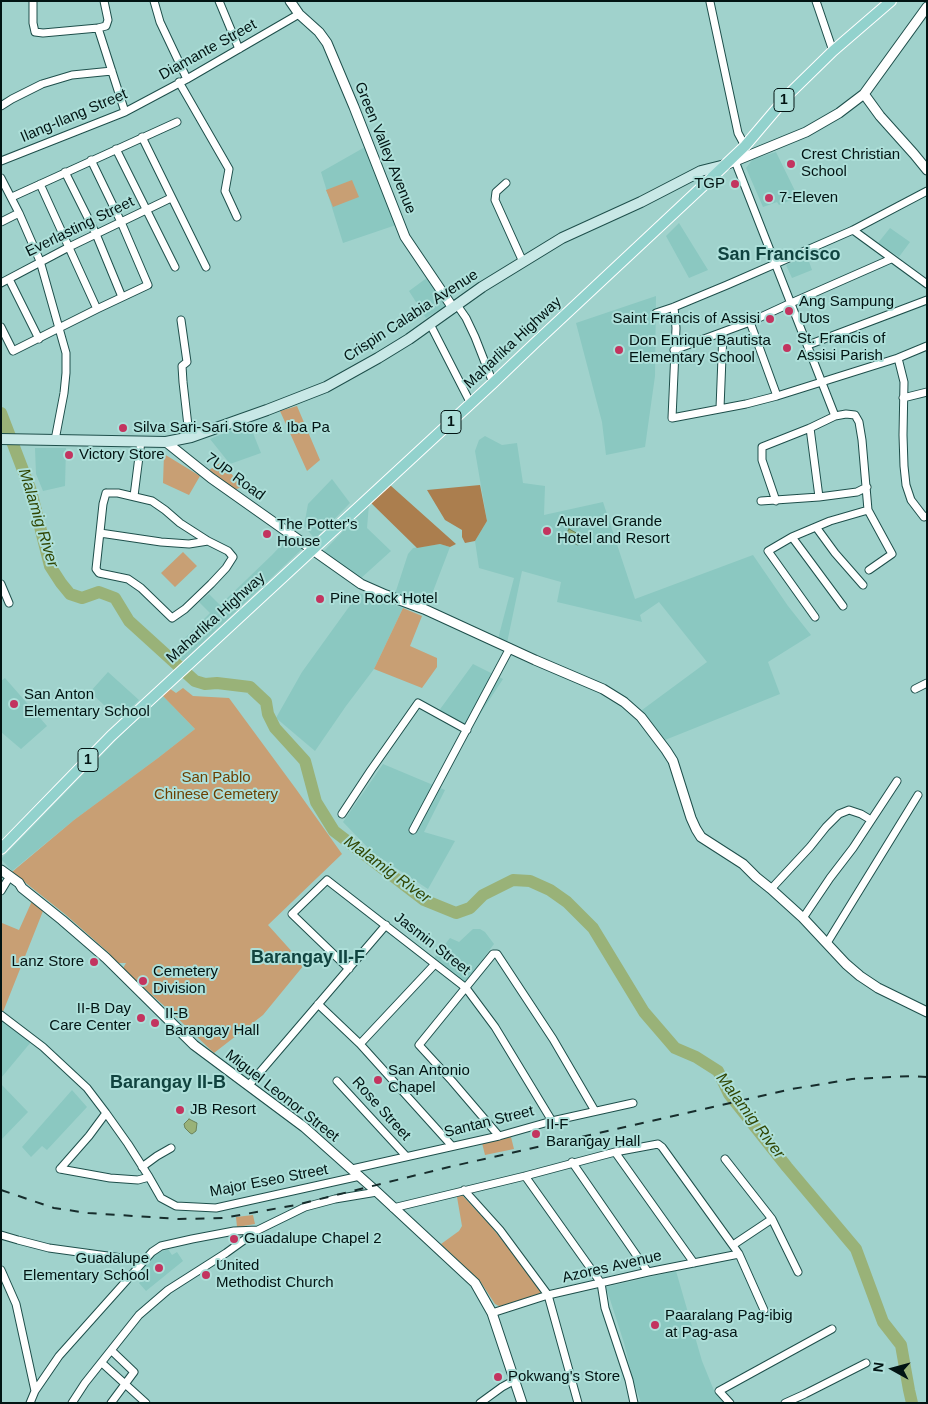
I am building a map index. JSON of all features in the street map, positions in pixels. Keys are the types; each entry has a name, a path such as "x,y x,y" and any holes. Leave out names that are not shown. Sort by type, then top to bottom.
{"main road":[{"name":"Maharlika Highway","path":"1,849 111,736 471,404 725,165 790,93 833,51 891,1"},
{"name":"Crispin Calabia Avenue","path":"1,439 166,442 191,437 267,410 326,387 378,358 482,287 562,238 641,202 702,171 725,165"}],"street":[{"path":"33,1 35,32 56,32 106,26 108,20 104,1"},
{"path":"154,1 160,22 187,79"},
{"path":"219,1 239,49"},
{"name":"Green Valley Avenue","path":"290,1 299,14 319,32 327,43 405,237 455,306"},
{"path":"816,1 833,51"},
{"path":"710,2 738,133 744,146"},
{"path":"725,165 806,132 839,113 864,94 927,7"},
{"name":"Diamante Street","path":"157,94 187,79 299,14"},
{"path":"98,28 125,112"},
{"path":"1,106 42,84 72,75 112,71"},
{"path":"179,82 229,169 225,190 237,216"},
{"name":"Ilang-Ilang Street","path":"1,161 125,112 157,94"},
{"path":"864,94 880,116 927,170"},
{"path":"12,197 177,122"},
{"path":"142,137 206,267"},
{"path":"116,149 174,267"},
{"path":"1,327 13,351 148,285 121,222 91,160"},
{"path":"736,161 835,416"},
{"path":"65,172 96,234 122,297"},
{"path":"1,178 12,197 40,261 66,353 64,393 55,440"},
{"path":"506,183 496,192 495,200 523,262"},
{"path":"40,184 97,309"},
{"path":"656,313 853,230 927,191"},
{"name":"Everlasting Street","path":"1,283 40,261 171,198"},
{"path":"1,222 19,212"},
{"path":"853,230 927,284"},
{"path":"674,350 750,322 891,259"},
{"path":"9,279 38,339"},
{"path":"808,345 927,300"},
{"path":"455,306 466,318 493,383"},
{"path":"674,307 676,328 672,418 777,396 898,358 927,346"},
{"path":"181,320 187,362 182,366 183,382 191,437"},
{"path":"750,322 777,396"},
{"path":"430,324 471,404"},
{"path":"720,408 723,332"},
{"path":"898,358 904,382 904,466 906,485 911,500 925,516"},
{"path":"903,398 927,392"},
{"path":"776,501 762,460 762,447 835,416 855,415 859,422 868,510 892,554 869,570"},
{"path":"810,428 819,497"},
{"path":"134,496 141,441"},
{"name":"7UP Road","path":"166,442 210,478 361,584 603,689 624,702 641,717 673,761 691,818 701,837 743,864 772,889 803,918 846,964 868,982 927,1012"},
{"path":"761,501 819,497 857,492 867,488"},
{"path":"106,493 134,496 152,501 180,523 228,551 233,557 226,568 211,584 172,618 141,588 128,579 99,573 96,569 106,493"},
{"path":"815,617 768,551 792,537 816,527 868,510"},
{"path":"816,527 864,585"},
{"path":"100,533 161,542 189,544 208,541"},
{"path":"792,537 843,606"},
{"path":"1,584 9,603"},
{"path":"413,830 510,648"},
{"path":"915,689 927,683"},
{"path":"342,814 418,703 467,730"},
{"path":"803,918 898,781"},
{"path":"827,943 918,795"},
{"path":"772,889 839,814 849,810 871,820"},
{"name":"Miguel Leonor Street","path":"1,870 68,924 106,958 208,1056 304,1127 360,1176 392,1208 475,1283 492,1313 522,1403"},
{"path":"1,891 4,879"},
{"name":"Miguel Leonor Street","path":"4,879 22,888"},
{"name":"Jasmin Street","path":"349,969 292,914 328,880 466,988 495,1027 552,1121"},
{"path":"249,1085 386,925"},
{"path":"499,1136 418,1045 492,954 497,954 553,1039 595,1111"},
{"path":"360,1044 435,964"},
{"path":"318,1004 360,1044 452,1146"},
{"name":"Major Eseo Street","path":"1,1015 43,1047 87,1088 106,1113 161,1198 176,1206 216,1208 360,1176"},
{"name":"Rose Street","path":"336,1080 406,1156"},
{"name":"Santan Street","path":"352,1169 633,1103"},
{"path":"106,1113 60,1169 110,1178 138,1180 149,1177"},
{"path":"392,1208 615,1152 652,1145 660,1146 739,1254 764,1310"},
{"path":"142,1167 171,1148"},
{"path":"615,1152 694,1263"},
{"path":"725,1159 772,1220 798,1272"},
{"path":"572,1162 648,1272"},
{"path":"525,1176 600,1283 605,1308 629,1380 634,1403"},
{"path":"72,1403 85,1383 139,1315 168,1290 258,1230 305,1207 373,1189"},
{"path":"464,1190 500,1230 548,1295 577,1400"},
{"path":"733,1245 772,1220"},
{"path":"30,1403 35,1391 58,1356 152,1252 161,1246 234,1231 258,1230"},
{"path":"1,1235 49,1248 144,1261"},
{"name":"Azores Avenue","path":"492,1313 548,1295 739,1254"},
{"path":"1,1270 16,1304 35,1391"},
{"path":"730,1403 719,1391 832,1329"},
{"path":"111,1403 134,1372 112,1351"},
{"path":"102,1363 146,1403"},
{"path":"784,1403 866,1363"},
{"path":"480,1403 515,1380"}],"shaded area":[{"path":"365,147 396,225 343,243 321,172"},
{"path":"776,152 798,197 779,205 777,202 763,207 746,168 753,159"},
{"path":"679,223 708,270 689,278 666,236"},
{"path":"890,228 910,242 899,257 878,243"},
{"path":"807,256 812,270 792,278 786,265"},
{"path":"428,277 447,305 426,318 409,291"},
{"name":"Don Enrique Bautista Elementary School","path":"656,296 655,376 645,447 606,455 602,422 576,323"},
{"path":"249,423 261,453 230,464 210,439"},
{"path":"485,436 502,445 517,443 523,483 545,486 544,515 603,502 635,599 753,555 788,606 811,635 768,662 780,694 665,740 642,710 707,662 659,602 640,615 642,622 557,602 561,582 522,571 507,643 498,639 514,578 479,568 475,541 487,521 475,451 479,440"},
{"path":"35,448 66,448 65,486 43,491 36,474"},
{"path":"332,479 350,503 315,539 304,526 308,504"},
{"path":"390,485 456,544 450,547 440,544 417,548 370,502"},
{"path":"480,485 487,521 475,541 465,543 462,537 462,530 445,520 427,490"},
{"path":"369,504 367,528 391,551 360,579 323,552"},
{"path":"569,529 582,536 578,545 564,538"},
{"path":"289,537 302,549 183,661 172,651 210,613 199,602 209,594 220,605"},
{"path":"440,544 450,547 427,607 395,594 408,554 413,548"},
{"path":"359,593 403,608 374,669 315,751 276,718 302,672"},
{"path":"473,664 503,679 469,731 438,712"},
{"path":"108,672 139,700 119,719 90,692"},
{"name":"San Anton Elementary School","path":"5,678 47,726 21,749 1,732 1,681"},
{"path":"161,694 195,729 74,820 12,871 1,859"},
{"path":"383,764 445,790 424,832 455,841 428,889 373,853 343,822"},
{"path":"473,929 480,929 485,932 494,944 465,983 434,958 450,938 459,942"},
{"path":"1,1021 31,1042 1,1078"},
{"path":"1,1084 28,1112 1,1140"},
{"path":"72,1090 87,1107 47,1150 42,1146 31,1157 22,1147"},
{"path":"189,1119 197,1123 196,1131 192,1134 185,1128 184,1124"},
{"name":"Guadalupe Elementary School","path":"168,1249 172,1255 177,1252 183,1261 146,1291 139,1283 141,1281 136,1275 156,1254"},
{"name":"Paaralang Pag-ibig at Pag-asa","path":"676,1271 702,1361 715,1393 724,1403 641,1403 606,1287"}],"green space":[{"path":"352,180 359,197 333,207 326,190"},
{"path":"297,406 320,460 307,471 280,411"},
{"path":"164,454 200,476 189,495 163,483"},
{"path":"222,462 242,487 234,490 209,470"},
{"path":"183,552 197,566 175,587 161,573"},
{"path":"403,608 422,616 410,646 437,658 437,667 422,688 374,669"},
{"name":"San Pablo Chinese Cemetery","path":"169,688 176,693 183,688 193,696 229,698 342,854 268,925 304,965 263,1015 214,1053 170,1011 122,970 126,963 116,963 109,953 66,915 12,872 74,820 195,729 161,694"},
{"path":"32,901 43,911 3,1012 1,1011 1,926 2,923 19,930"},
{"path":"511,1137 514,1149 485,1155 482,1143"},
{"path":"462,1195 490,1225 527,1271 541,1292 539,1296 502,1307 495,1304 480,1281 441,1244 459,1231 462,1226 457,1197"},
{"path":"253,1215 255,1224 237,1227 236,1217"}],"waterway":[{"name":"Malamig River","path":"1,413 31,491 50,566 61,583 70,594 82,598 99,592 115,598 129,621 195,681 205,684 217,683 250,687 266,702 268,714 275,728 305,761 316,802 334,831 424,900 456,913 470,908 483,895 513,880 530,881 550,890 567,902 593,928 644,1012 675,1048 696,1057 718,1071 729,1094 856,1249 883,1322 901,1345 912,1403"}],"railway":[{"path":"1,1190 54,1208 88,1213 179,1219 223,1218 296,1205 449,1167 792,1089 852,1079 927,1077"}],"place":[{"name":"Crest Christian School","path":"791,164"},
{"name":"TGP","path":"735,184"},
{"name":"7-Eleven","path":"769,198"},
{"name":"Ang Sampung Utos","path":"789,311"},
{"name":"Saint Francis of Assisi","path":"770,319"},
{"name":"St. Francis of Assisi Parish","path":"787,348"},
{"name":"Don Enrique Bautista Elementary School","path":"619,350"},
{"name":"Silva Sari-Sari Store & Iba Pa","path":"123,428"},
{"name":"Victory Store","path":"69,455"},
{"name":"Auravel Grande Hotel and Resort","path":"547,531"},
{"name":"The Potter's House","path":"267,534"},
{"name":"Pine Rock Hotel","path":"320,599"},
{"name":"San Anton Elementary School","path":"14,704"},
{"name":"Lanz Store","path":"94,962"},
{"name":"Cemetery Division","path":"143,981"},
{"name":"II-B Day Care Center","path":"141,1018"},
{"name":"II-B Barangay Hall","path":"155,1023"},
{"name":"San Antonio Chapel","path":"378,1080"},
{"name":"JB Resort","path":"180,1110"},
{"name":"II-F Barangay Hall","path":"536,1134"},
{"name":"Guadalupe Chapel 2","path":"234,1239"},
{"name":"Guadalupe Elementary School","path":"159,1268"},
{"name":"United Methodist Church","path":"206,1275"},
{"name":"Paaralang Pag-ibig at Pag-asa","path":"655,1325"},
{"name":"Pokwang's Store","path":"498,1377"}],"district":[{"name":"San Francisco","path":"779,255"},
{"name":"Barangay II-F","path":"308,958"},
{"name":"Barangay II-B","path":"168,1083"}]}
